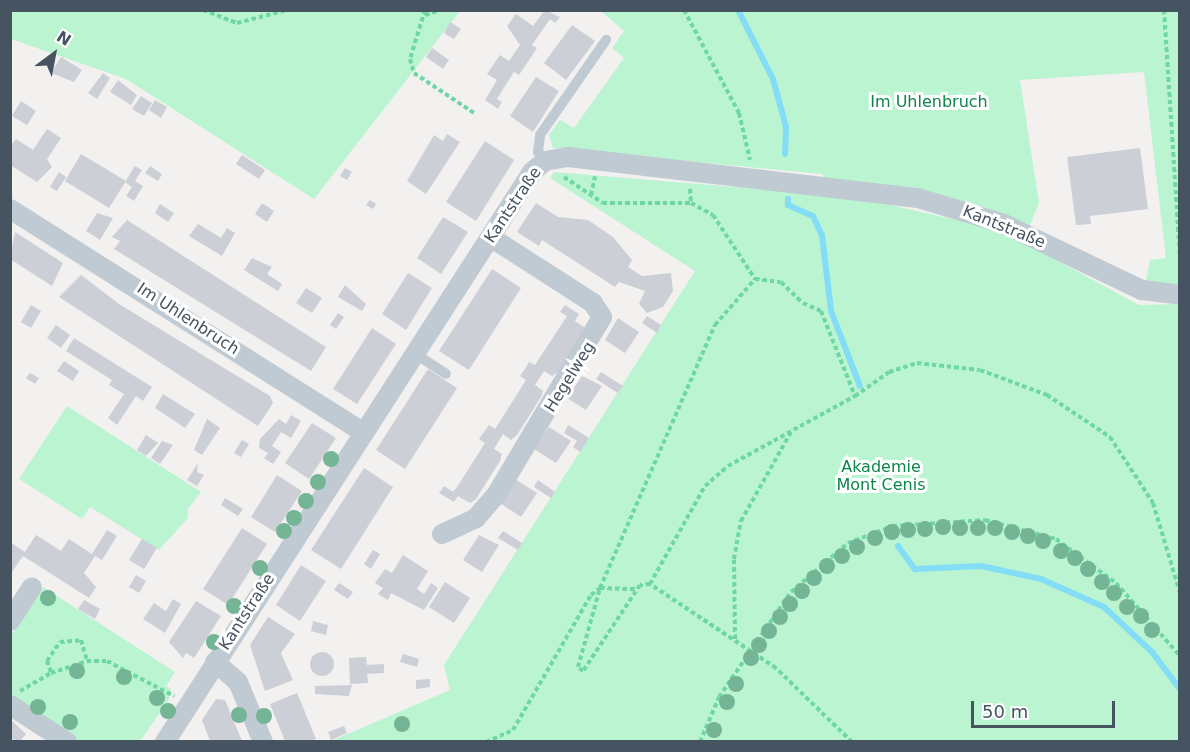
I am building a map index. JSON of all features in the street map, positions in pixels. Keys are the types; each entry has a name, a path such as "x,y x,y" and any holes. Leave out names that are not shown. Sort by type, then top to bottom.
{"street":[{"name":"Kantstraße","path":"263,741 238,682 215,662 532,172 545,161 568,158 918,198 1004,224 1142,290 1179,295"},
{"name":"Im Uhlenbruch","path":"10,209 363,432"},
{"name":"Hegelweg","path":"442,534 476,518 496,495 601,327 602,317 593,303 490,237"},
{"path":"10,621 32,587"},
{"path":"165,741 215,662"},
{"path":"10,705 67,741"}],"lane":[{"path":"545,161 538,152 540,135 606,40"},
{"path":"414,353 446,374"}],"path":[{"path":"203,10 237,23 287,10"},
{"path":"440,10 425,13 410,59 414,73 474,113"},
{"path":"684,10 739,114 749,154"},
{"path":"1164,10 1179,260"},
{"path":"545,161 603,203 691,203 713,215 755,279"},
{"path":"690,192 691,203"},
{"path":"755,279 781,282 802,303 821,311 855,396"},
{"path":"486,741 513,730 600,588 715,325 755,279"},
{"path":"600,588 636,589 650,584 705,486 728,466 855,396 889,372 917,363 980,370 1047,395 1116,445 1153,503 1173,564 1179,593"},
{"path":"735,639 734,558 741,521 792,429"},
{"path":"700,741 719,697 790,592 848,543 893,526 942,519 1023,526 1056,539 1116,583 1179,656"},
{"path":"1173,564 1179,566"},
{"path":"650,584 776,668 852,741"},
{"path":"600,588 578,667 583,671 636,589"},
{"path":"51,673 47,661 60,642 81,640 87,661"},
{"path":"10,699 51,673 87,661 107,661 161,687"}],"green space":[{"path":"10,11 460,11 314,199 126,79 11,39"},
{"name":"Im Uhlenbruch","path":"601,11 1179,11 1179,285 1146,281 1150,260 1166,258 1144,72 1020,80 1039,203 1028,230 826,180 822,174 553,148 549,135 560,120 574,128 624,58 612,48 624,31"},
{"name":"Akademie Mont Cenis","path":"554,172 855,197 1001,230 1139,305 1179,304 1179,741 329,742 450,690 444,665 695,271 550,178"},
{"path":"67,406 201,492 188,509 188,518 159,550 90,507 82,519 19,479"},
{"path":"43,587 175,672 166,686 171,689 168,701 140,741 79,741 11,697 10,637"}],"building":[{"path":"545,10 560,17 555,23 550,19 532,45 537,48 519,75 514,72 497,99 502,102 498,109 485,100 497,80 487,74 500,55 509,61 520,45 507,26 516,14 533,26"},
{"path":"450,22 461,29 454,39 444,33"},
{"path":"572,25 595,41 566,80 544,63"},
{"path":"432,48 449,60 443,69 426,57"},
{"path":"61,57 82,70 74,82 51,73"},
{"path":"103,73 110,78 97,99 88,93"},
{"path":"536,77 559,91 533,132 510,116"},
{"path":"118,80 137,95 131,105 110,92"},
{"path":"141,96 152,103 144,116 132,109"},
{"path":"155,100 167,107 161,118 149,110"},
{"path":"21,101 36,111 27,125 12,116"},
{"path":"47,129 61,138 47,159 52,167 37,182 10,165 10,147 16,139 33,150"},
{"path":"447,134 460,142 426,194 407,181 434,135 443,141"},
{"path":"485,141 514,160 476,221 446,202"},
{"path":"1140,148 1148,209 1090,216 1091,224 1076,225 1067,157"},
{"path":"81,154 126,181 109,208 65,181"},
{"path":"242,155 265,170 259,179 236,164"},
{"path":"135,166 142,170 135,181 143,186 134,201 126,196 132,187 125,182"},
{"path":"150,166 162,174 158,181 145,173"},
{"path":"345,168 352,172 347,180 340,176"},
{"path":"59,172 66,177 57,191 50,187"},
{"path":"370,200 376,204 373,209 366,205"},
{"path":"262,203 274,211 267,222 255,214"},
{"path":"536,203 558,217 588,220 613,237 632,260 628,267 642,276 671,273 673,291 663,307 647,313 639,304 645,291 619,282 615,287 542,240 539,246 517,232"},
{"path":"160,204 174,213 168,222 155,213"},
{"path":"97,213 113,218 100,240 86,231"},
{"path":"443,217 468,232 441,274 417,258"},
{"path":"127,220 326,347 311,371 114,249 120,241 112,237"},
{"path":"198,224 221,238 227,228 235,233 222,256 189,236"},
{"path":"15,232 63,263 52,286 10,259"},
{"path":"252,258 272,267 267,274 282,284 278,291 244,270"},
{"path":"492,269 521,288 469,370 439,351"},
{"path":"408,273 432,288 406,330 382,314"},
{"path":"81,275 119,304 270,396 273,403 258,426 59,297"},
{"path":"345,285 366,304 362,311 338,297"},
{"path":"306,288 322,298 312,313 296,303"},
{"path":"31,305 41,311 31,328 21,322"},
{"path":"565,305 579,314 575,321 584,327 582,334 558,372 552,376 544,371 535,385 543,391 541,397 517,435 511,440 503,434 494,449 502,454 500,461 476,499 470,503 458,496 454,502 439,493 444,486 453,492 457,487 485,443 479,439 489,425 495,429 526,380 520,376 529,362 535,365 567,316 560,312"},
{"path":"338,313 344,317 336,329 330,325"},
{"path":"647,316 661,325 657,333 642,323"},
{"path":"618,318 639,332 625,353 605,340"},
{"path":"56,325 70,335 61,348 47,338"},
{"path":"372,328 396,344 357,404 333,389"},
{"path":"74,338 152,387 143,401 136,396 117,425 108,418 124,394 109,385 112,380 66,351"},
{"path":"64,361 79,371 73,381 57,371"},
{"path":"428,369 457,388 405,469 376,450"},
{"path":"601,372 623,386 618,393 596,379"},
{"path":"30,373 39,378 35,384 26,378"},
{"path":"582,376 602,386 586,410 567,398"},
{"path":"163,394 195,414 185,428 155,408"},
{"path":"291,415 301,421 291,438 281,432 272,446 281,452 273,464 264,458 268,453 259,448 260,439 279,419 286,424"},
{"path":"207,419 220,428 202,455 194,450"},
{"path":"312,423 336,438 309,479 285,463"},
{"path":"568,425 589,438 580,452 573,447 577,441 564,433"},
{"path":"549,427 571,441 556,463 534,449"},
{"path":"146,435 158,443 146,456 137,450"},
{"path":"242,440 249,444 241,457 234,453"},
{"path":"162,441 173,445 160,464 151,458"},
{"path":"198,463 197,472 204,475 197,486 187,480"},
{"path":"364,468 393,487 341,569 311,550"},
{"path":"277,475 302,491 275,532 251,517"},
{"path":"515,479 537,493 521,517 500,503"},
{"path":"538,480 555,492 551,498 534,487"},
{"path":"225,498 243,509 238,516 221,505"},
{"path":"242,528 267,544 228,605 203,589"},
{"path":"107,530 117,536 102,560 95,556 84,573 96,587 89,598 23,556 10,575 10,542 25,552 36,535 61,551 69,539 92,554"},
{"path":"503,531 522,543 518,550 498,538"},
{"path":"479,535 499,545 482,572 463,560"},
{"path":"142,539 157,548 144,569 129,560"},
{"path":"373,550 380,554 371,569 364,564"},
{"path":"403,555 428,571 417,589 424,594 431,583 438,588 424,610 391,593 388,600 378,594 383,588 375,583 385,569 392,573"},
{"path":"301,565 326,581 300,621 276,605"},
{"path":"136,575 146,581 139,593 129,587"},
{"path":"445,582 470,598 454,623 429,607"},
{"path":"339,583 353,592 348,599 334,590"},
{"path":"173,599 181,604 165,633 143,619 154,603 166,611"},
{"path":"84,600 100,609 95,619 78,609"},
{"path":"196,601 221,616 194,658 186,653 183,658 169,642"},
{"path":"268,617 295,634 281,653 293,680 265,691 250,645"},
{"path":"313,621 328,625 326,635 311,631"},
{"path":"322,652 327,653 333,659 333,669 327,675 322,676 317,675 311,669 310,664 311,659 317,653"},
{"path":"403,654 419,659 417,667 400,662"},
{"path":"366,657 367,665 384,664 384,673 367,674 368,683 350,684 349,658"},
{"path":"430,679 430,687 416,689 416,680"},
{"path":"352,685 349,696 315,694 315,686"},
{"path":"297,693 316,739 285,741 270,704"},
{"path":"216,699 225,700 242,741 210,741 202,720"},
{"path":"10,719 26,734 19,742 10,738"},
{"path":"344,726 347,733 331,740 328,732"}],"waterway":[{"path":"738,10 773,79 786,127 785,154"},
{"path":"788,199 788,205 813,216 822,235 831,311 860,386"},
{"path":"898,546 915,569 981,566 1041,579 1104,607 1152,652 1180,689"}]}
